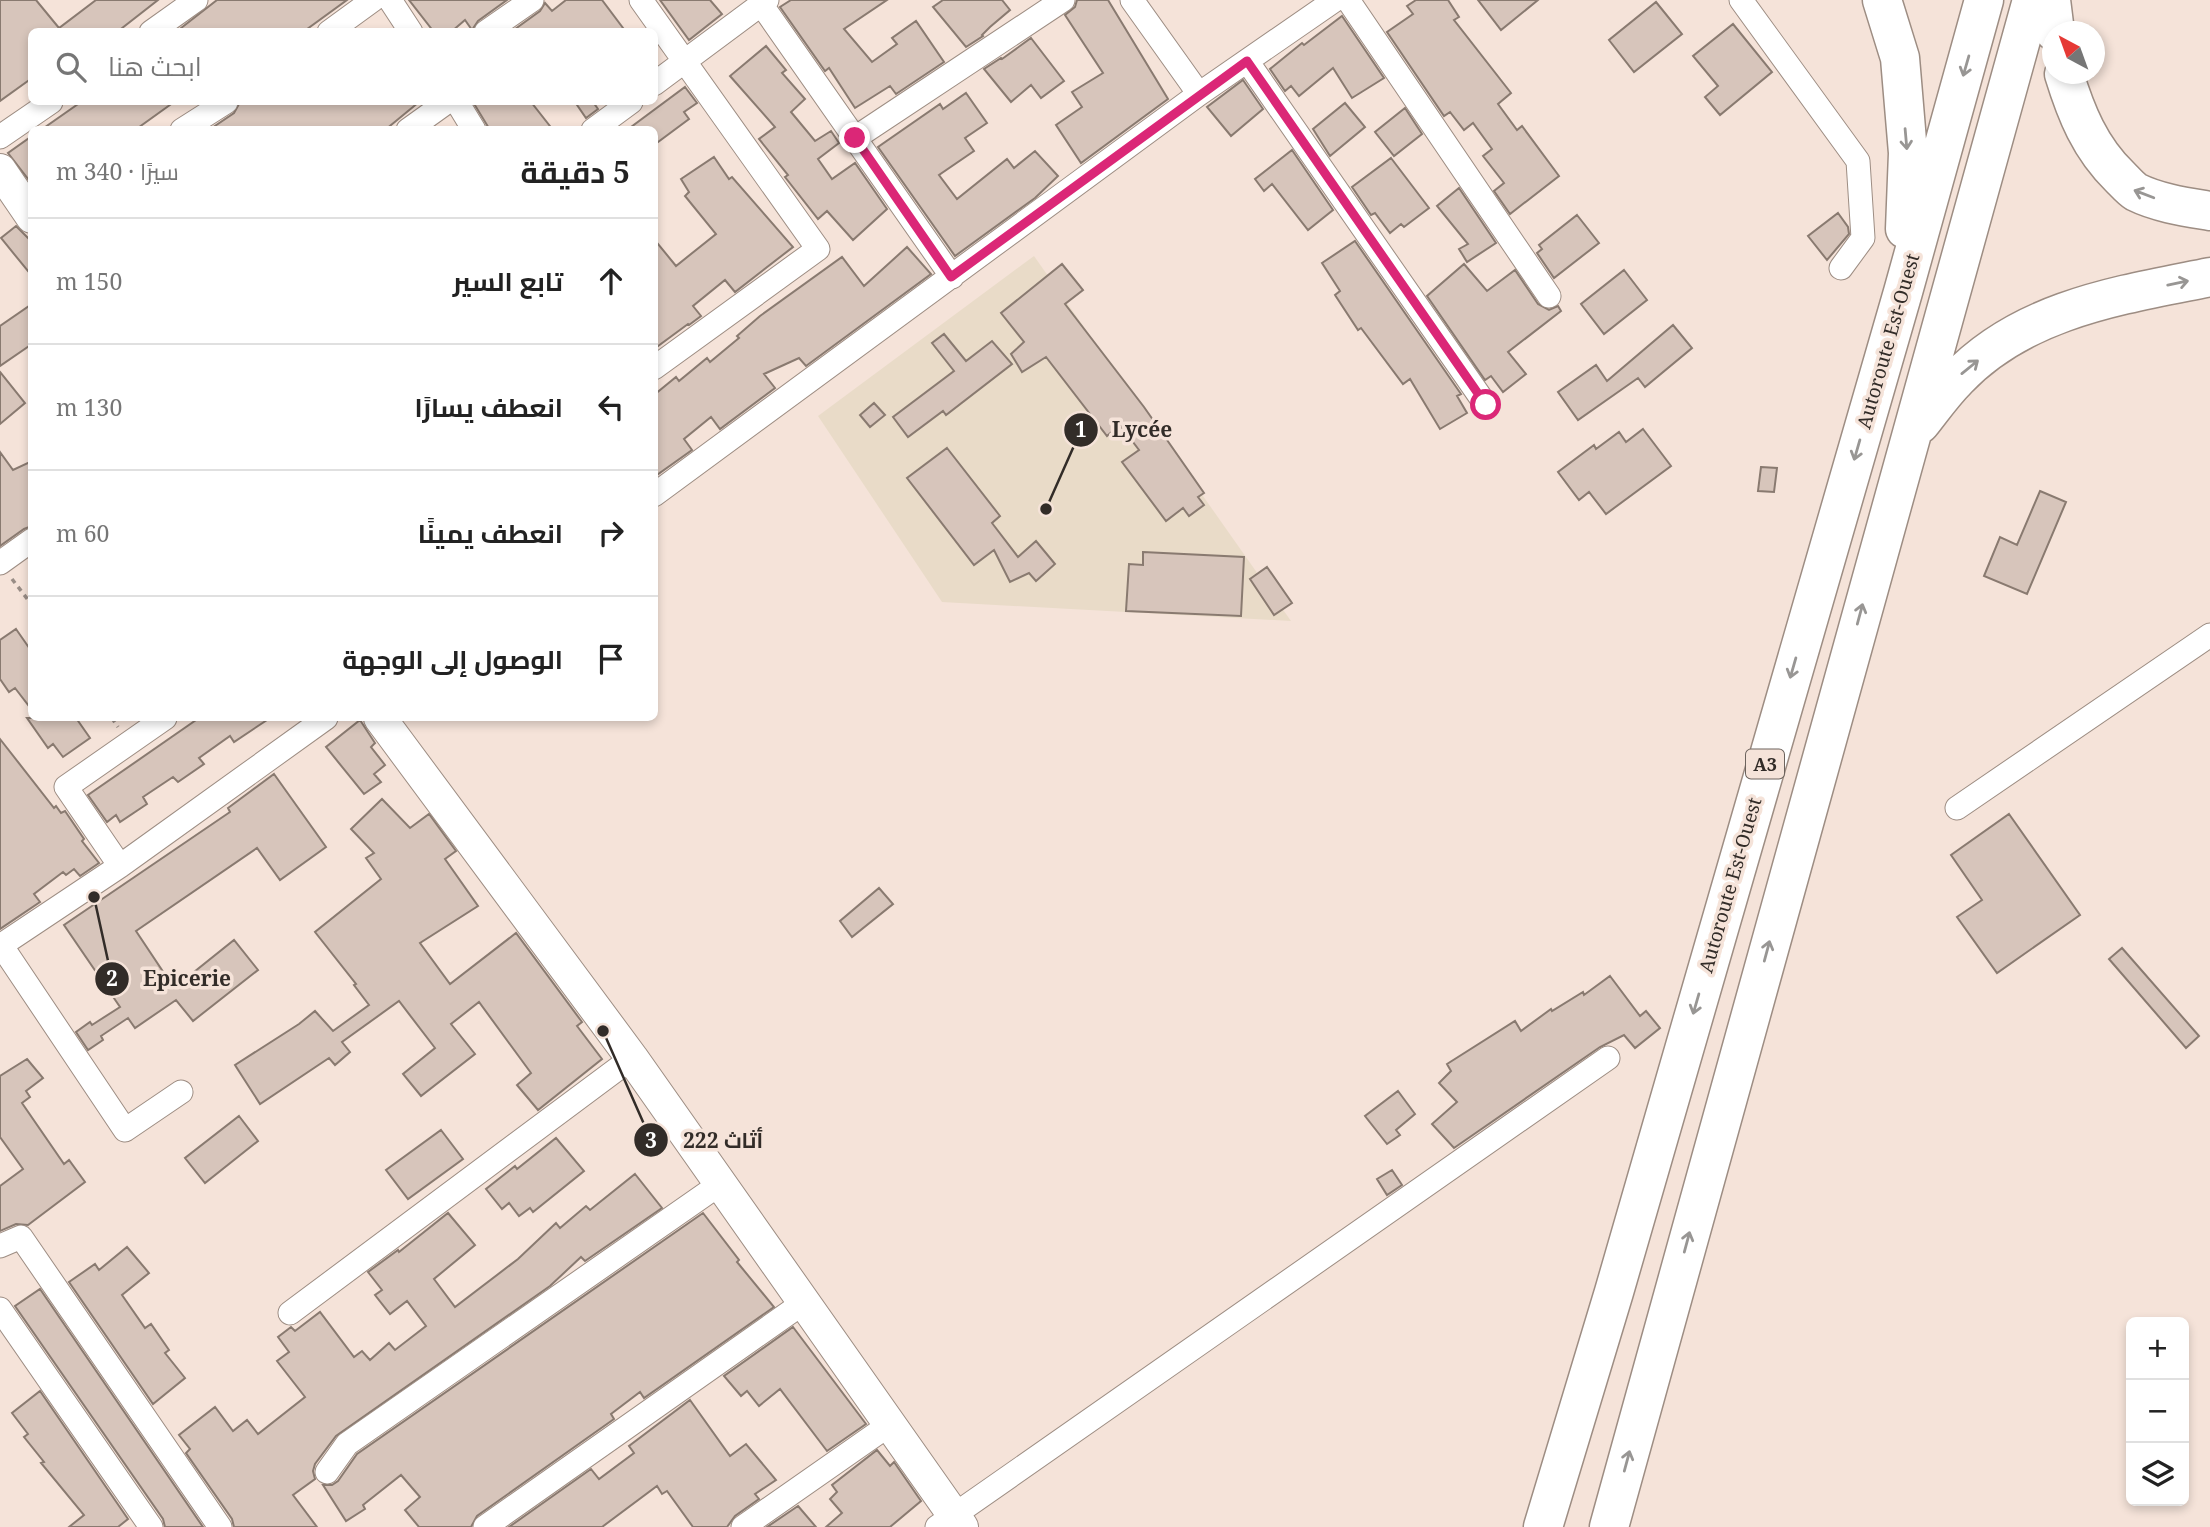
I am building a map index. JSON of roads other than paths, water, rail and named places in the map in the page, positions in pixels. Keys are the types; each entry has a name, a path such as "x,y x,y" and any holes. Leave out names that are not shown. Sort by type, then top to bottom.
{"highway":[{"path":"1882,0 1900,58 1908,153 1903,292"},
{"name":"Autoroute Est-Ouest","path":"1543,1527 1903,292 1984,0"},
{"path":"1609,1527 2032,0"},
{"path":"2051,0 2054,21"},
{"path":"2067,84 2075,111 2093,145 2108,165 2135,191 2182,207 2210,211"},
{"path":"1909,437 1958,378 1992,349 2033,324 2083,304 2210,277"}],"main road":[{"path":"0,170 28,212"},
{"path":"382,721 632,1058 889,1425 951,1523"}],"street":[{"path":"157,28 196,0"},
{"path":"334,28 373,0"},
{"path":"390,0 408,28"},
{"path":"492,28 532,0"},
{"path":"641,0 818,249 658,365"},
{"path":"855,138 1063,0"},
{"path":"1132,0 1199,94"},
{"path":"658,492 1199,94 1335,0"},
{"path":"1348,0 1549,296"},
{"path":"1741,0 1858,161 1863,238 1841,268"},
{"path":"658,81 764,2 951,277"},
{"path":"1247,61 1486,405"},
{"path":"0,137 47,105"},
{"path":"188,126 221,105"},
{"path":"414,126 443,105"},
{"path":"459,105 472,126"},
{"path":"598,126 627,105"},
{"path":"0,563 28,543"},
{"path":"1957,808 2210,635"},
{"path":"120,866 66,787 161,721"},
{"path":"181,1092 125,1130 3,938 120,866 322,721"},
{"path":"290,1313 632,1058"},
{"path":"951,1523 1608,1058"},
{"path":"327,1472 347,1444 720,1184"},
{"path":"0,1246 21,1237 220,1527"},
{"path":"485,1527 803,1303"},
{"path":"0,1309 151,1527"},
{"path":"743,1527 889,1425"}],"place":[{"name":"Lycée","path":"1046,509"},
{"name":"Epicerie","path":"94,897"},
{"name":"أثاث 222","path":"603,1031"}]}
